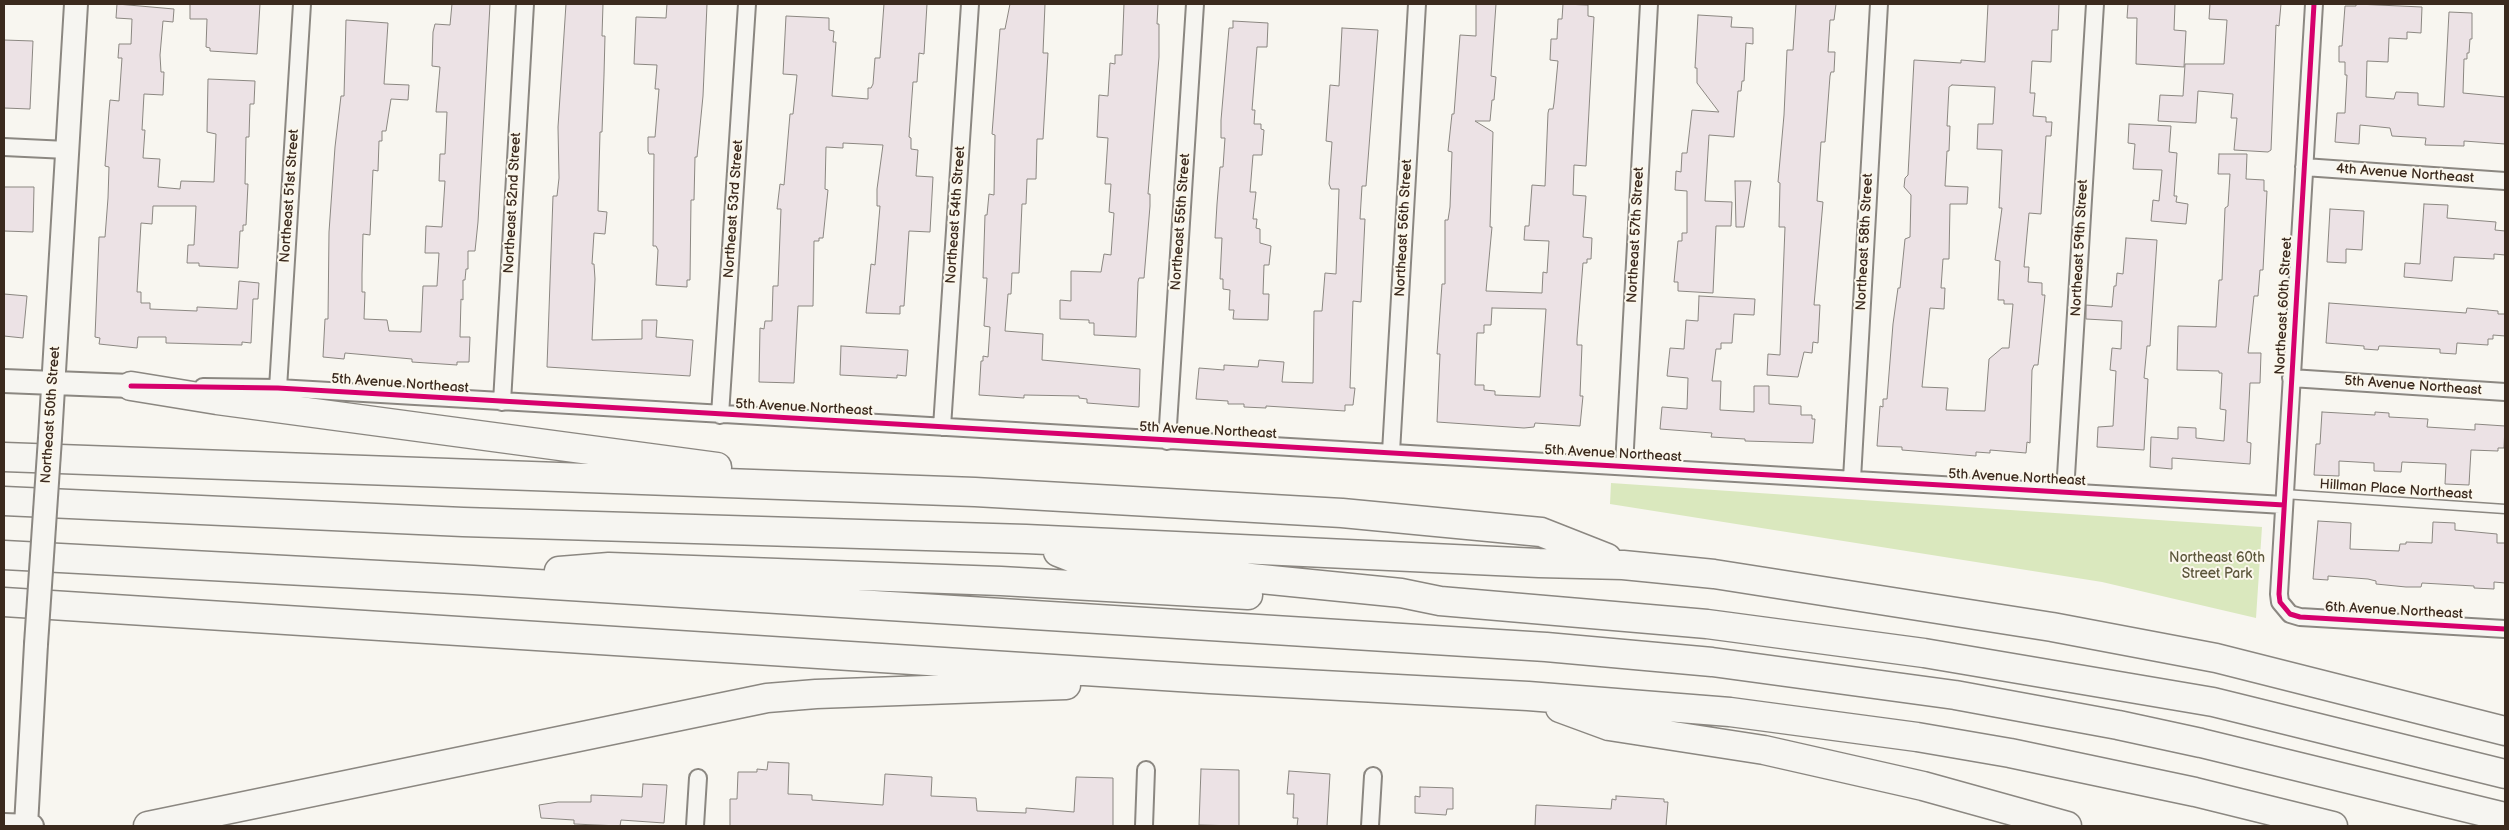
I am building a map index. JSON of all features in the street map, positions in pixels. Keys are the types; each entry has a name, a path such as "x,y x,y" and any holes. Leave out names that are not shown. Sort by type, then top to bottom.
{"highway":[{"path":"131,386 217,400 779,475 975,492"},
{"path":"4,457 975,492 1342,513 1542,532 1623,565"},
{"path":"4,501 463,522 1026,539 1539,563 1623,565 1714,574 2052,627 2216,658 2505,730"},
{"path":"1026,539 1081,561 1401,593 1440,601 1707,624 1924,653 2213,702 2505,774"},
{"path":"4,555 473,580 1546,646 1712,662 1955,695 2118,725 2201,743 2505,817"},
{"path":"473,580 609,567 1001,581 1397,604 1440,601"},
{"path":"4,602 1210,679 1528,696 1730,712 1917,737 2103,771 2333,826"},
{"path":"148,826 767,698 816,694 1210,679"},
{"path":"1528,696 1609,726 1764,750 1923,786 2067,826"}],"main road":[{"name":"Northeast 50th Street","path":"26,826 76,4"},
{"name":"5th Avenue Northeast","path":"4,381 131,386"},
{"path":"4,825 32,826"}],"street":[{"name":"Northeast 51st Street","path":"278,388 302,4"},
{"name":"Northeast 52nd Street","path":"502,402 525,4"},
{"name":"Northeast 53rd Street","path":"720,415 747,4"},
{"name":"Northeast 54th Street","path":"942,427 970,4"},
{"name":"Northeast 55th Street","path":"1167,441 1195,4"},
{"name":"Northeast 56th Street","path":"1391,452 1418,4"},
{"name":"Northeast 57th Street","path":"1624,466 1649,4"},
{"name":"Northeast 58th Street","path":"1852,479 1878,4"},
{"name":"Northeast 59th Street","path":"2065,492 2095,4"},
{"name":"Northeast 60th Street","path":"2285,609 2279,594 2314,4"},
{"path":"4,146 67,150"},
{"name":"4th Avenue Northeast","path":"2304,168 2505,181"},
{"name":"5th Avenue Northeast","path":"2292,378 2505,392"},
{"name":"5th Avenue Northeast","path":"131,386 278,388 2065,492 2284,500"},
{"name":"6th Avenue Northeast","path":"2285,609 2300,617 2505,629"},
{"path":"1144,826 1146,770"},
{"path":"1370,826 1373,776"},
{"path":"695,826 698,778"}],"lane":[{"name":"Hillman Place Northeast","path":"2284,500 2505,509"}],"green space":[{"name":"Northeast 60th Street Park","path":"1611,483 2262,527 2256,618 2102,582 1610,504"}],"building":[{"path":"117,4 174,9 173,22 163,21 160,55 161,72 164,72 163,95 144,94 142,130 145,130 143,158 160,159 158,187 180,189 181,181 214,182 216,134 207,132 208,79 255,81 254,104 250,104 249,137 246,137 245,184 248,184 246,225 243,225 243,231 240,231 238,268 199,266 199,263 187,263 188,245 194,245 196,206 153,206 152,224 141,223 137,292 141,292 141,303 150,303 150,309 197,311 197,307 237,309 239,281 259,283 258,299 253,299 251,343 242,342 242,345 166,343 166,337 138,337 137,348 99,344 100,338 95,337 99,237 105,237 108,198 109,167 105,166 110,100 119,101 122,58 118,58 119,44 131,44 132,19 116,18"},
{"path":"190,4 260,4 257,54 210,51 210,48 206,47 207,19 190,19"},
{"path":"452,4 490,4 478,222 475,251 468,251 468,269 466,269 465,280 463,280 463,300 461,299 460,337 470,337 469,362 457,362 457,365 412,362 412,359 345,353 344,359 323,357 325,319 328,319 329,232 335,147 341,96 344,96 346,20 388,23 384,84 409,85 408,100 391,99 386,131 382,131 382,141 379,141 378,171 373,170 370,235 363,234 362,292 365,292 364,319 387,320 389,331 421,332 423,286 437,286 439,253 425,253 426,226 442,227 445,181 439,181 440,154 445,154 447,112 436,112 440,67 432,66 433,32 435,24 450,25"},
{"path":"566,4 603,4 602,36 605,36 598,211 607,212 605,234 594,233 592,264 594,264 595,279 592,340 642,339 642,320 657,320 656,337 693,340 690,376 547,367 553,196 557,196 559,178 558,127"},
{"path":"667,4 707,4 703,96 697,157 695,157 694,200 691,200 690,280 687,280 687,287 656,285 658,250 656,246 653,246 654,154 649,154 648,137 655,137 659,89 655,89 657,65 634,64 636,17 666,18"},
{"path":"884,4 927,4 924,54 919,53 917,82 913,82 909,137 911,138 911,149 918,150 916,176 933,177 930,232 909,231 904,306 900,306 900,314 866,313 871,264 875,265 880,206 877,206 877,189 883,145 843,143 843,148 826,147 825,189 828,190 823,238 819,238 819,241 814,241 813,306 798,306 794,383 759,382 760,328 764,329 765,321 772,321 773,286 778,286 781,209 777,209 780,184 784,185 790,114 793,114 797,75 783,74 786,16 829,18 829,30 834,31 833,42 836,42 832,96 868,99 868,88 871,88 873,84 875,58 880,58"},
{"path":"1010,4 1045,4 1043,53 1048,53 1043,139 1037,139 1036,179 1027,179 1026,204 1022,204 1019,273 1012,273 1011,294 1008,294 1005,331 1043,334 1042,360 1140,369 1139,407 1087,403 1087,399 1079,398 1079,396 1024,395 1024,398 979,395 981,361 983,361 983,356 988,357 990,327 984,326 987,278 983,278 985,215 987,215 989,194 994,195 995,135 992,134 1000,29 1005,29"},
{"path":"1124,4 1158,4 1157,24 1159,24 1159,57 1148,194 1150,194 1150,206 1144,278 1139,278 1138,282 1136,337 1094,335 1094,323 1089,323 1089,320 1060,319 1060,300 1071,301 1071,271 1101,272 1104,254 1111,255 1114,213 1109,212 1111,184 1105,184 1108,138 1097,137 1099,95 1108,96 1110,63 1115,64 1115,55 1122,55"},
{"path":"1476,4 1496,4 1491,76 1496,77 1494,100 1492,100 1490,121 1475,121 1493,132 1490,227 1492,227 1486,291 1542,293 1543,272 1547,273 1549,241 1524,240 1525,226 1529,226 1532,185 1545,186 1548,113 1549,109 1553,109 1558,61 1550,60 1551,39 1557,39 1558,19 1562,19 1563,4 1588,5 1588,16 1594,17 1586,166 1574,165 1573,195 1586,196 1583,237 1592,238 1591,259 1587,259 1587,263 1583,263 1577,339 1577,345 1582,345 1580,396 1583,396 1580,426 1535,423 1534,427 1524,428 1437,422 1440,354 1437,354 1442,284 1445,284 1445,220 1448,220 1450,207 1452,152 1448,151 1452,114 1454,114 1460,35 1476,36","holes":["1492,308 1546,309 1540,397 1495,395 1495,391 1484,390 1484,385 1475,385 1477,333 1484,333 1484,325 1491,325"]},
{"path":"1796,4 1836,4 1834,20 1830,20 1828,52 1835,52 1834,72 1831,72 1830,76 1825,142 1821,142 1817,201 1823,202 1814,305 1820,305 1818,343 1813,342 1812,353 1804,352 1798,377 1767,375 1768,354 1780,355 1785,227 1779,227 1780,183 1778,182 1787,50 1793,50"},
{"path":"1988,4 2059,4 2058,30 2052,30 2051,62 2032,61 2030,93 2035,93 2033,116 2046,117 2046,122 2052,122 2051,136 2046,136 2041,214 2029,213 2024,267 2029,267 2028,282 2042,283 2042,295 2045,295 2038,365 2034,365 2032,370 2030,443 2027,442 2026,453 1990,450 1990,453 1976,452 1976,456 1902,450 1902,447 1877,446 1880,406 1883,407 1883,399 1887,399 1893,324 1898,288 1900,288 1905,239 1910,237 1911,195 1904,187 1905,178 1908,175 1914,60 1961,63 1961,60 1985,62","holes":["1952,85 1995,87 1993,124 1978,124 1977,149 2002,150 1999,208 2002,208 1995,260 2000,261 1998,300 2004,300 2004,304 2013,304 2009,348 2002,348 1989,359 1985,411 1946,410 1948,388 1922,387 1930,308 1944,309 1945,288 1941,288 1943,259 1949,259 1950,204 1967,204 1968,187 1945,186 1947,151 1949,151 1950,126 1947,126 1949,87"]},
{"path":"2128,4 2175,4 2174,30 2186,31 2184,67 2136,64 2137,18 2127,18"},
{"path":"2210,4 2281,4 2279,26 2276,25 2271,150 2268,152 2234,150 2237,118 2231,118 2233,94 2198,91 2196,123 2158,121 2160,95 2183,96 2185,64 2224,64 2227,20 2209,19"},
{"path":"2356,4 2422,7 2421,33 2407,32 2407,39 2389,38 2388,62 2367,61 2366,97 2394,99 2396,92 2418,93 2418,105 2444,107 2449,12 2472,13 2472,39 2470,39 2467,59 2464,59 2463,93 2505,97 2505,144 2464,141 2464,146 2425,145 2426,138 2392,136 2390,128 2360,125 2359,144 2335,142 2337,113 2345,113 2347,75 2345,75 2345,62 2339,62 2339,46 2342,46 2345,6 2356,6"},
{"path":"1698,15 1732,17 1731,27 1753,28 1753,44 1746,43 1744,81 1742,81 1741,91 1738,91 1734,137 1709,135 1705,201 1732,202 1731,226 1716,226 1713,293 1678,291 1678,282 1674,282 1678,241 1682,241 1682,233 1687,233 1687,191 1675,190 1676,171 1681,172 1682,153 1687,153 1692,110 1719,112 1697,83 1697,68 1695,68"},
{"path":"1233,21 1268,23 1267,47 1257,47 1252,110 1255,110 1254,124 1261,124 1261,129 1264,130 1262,155 1253,155 1250,192 1256,192 1253,219 1257,219 1256,228 1260,229 1260,243 1271,246 1269,265 1264,265 1263,294 1269,294 1268,320 1233,319 1234,310 1229,310 1230,290 1223,289 1223,279 1220,279 1222,238 1215,238 1220,167 1223,167 1225,138 1221,138 1221,120 1229,28 1233,28"},
{"path":"1342,28 1378,30 1366,186 1362,186 1360,219 1365,219 1361,302 1353,301 1350,388 1355,388 1353,405 1345,405 1345,411 1266,406 1266,408 1244,407 1244,404 1228,404 1228,401 1196,399 1199,368 1224,370 1224,365 1258,367 1259,360 1284,362 1282,382 1313,383 1314,311 1322,311 1325,273 1336,274 1339,189 1331,189 1329,184 1332,142 1326,141 1330,85 1339,86"},
{"path":"4,40 33,41 30,109 4,108"},
{"path":"2129,124 2171,126 2169,152 2177,153 2174,196 2177,196 2176,202 2188,204 2186,224 2151,221 2153,200 2159,201 2162,170 2133,169 2135,144 2128,143"},
{"path":"2219,154 2247,154 2246,179 2264,180 2264,191 2267,191 2263,270 2260,270 2258,296 2254,296 2248,353 2261,353 2260,383 2250,383 2247,442 2251,443 2250,464 2172,458 2172,469 2150,467 2151,437 2178,439 2178,427 2196,428 2196,438 2224,441 2226,410 2220,409 2222,373 2219,373 2219,371 2177,370 2178,326 2216,327 2219,280 2222,280 2225,208 2228,206 2230,174 2218,174"},
{"path":"1735,181 1751,181 1744,227 1736,227"},
{"path":"4,187 34,187 33,232 4,231"},
{"path":"2424,204 2448,205 2447,218 2496,222 2495,230 2505,231 2505,255 2494,254 2494,259 2454,257 2452,281 2404,277 2405,263 2420,264"},
{"path":"2330,209 2364,211 2362,250 2346,249 2346,263 2327,262"},
{"path":"2126,238 2157,240 2150,346 2147,346 2144,378 2148,379 2144,450 2097,447 2098,427 2113,426 2116,371 2110,370 2112,348 2121,349 2122,321 2086,319 2086,305 2112,307 2117,273 2123,274"},
{"path":"4,294 27,296 23,338 4,336"},
{"path":"1699,296 1755,299 1754,315 1734,314 1732,343 1721,343 1721,349 1716,349 1712,381 1721,381 1720,410 1754,412 1754,386 1769,386 1769,404 1801,406 1801,415 1812,415 1812,419 1815,419 1813,443 1745,441 1745,439 1711,437 1712,433 1660,429 1662,407 1687,409 1688,378 1667,376 1670,348 1684,349 1686,320 1698,321"},
{"path":"2329,303 2466,313 2467,308 2498,311 2498,314 2505,314 2505,336 2493,335 2493,339 2488,339 2488,345 2457,343 2456,354 2440,353 2440,349 2379,346 2378,350 2364,349 2364,346 2326,343"},
{"path":"841,346 908,350 906,376 897,375 897,378 840,375"},
{"path":"2322,412 2375,415 2375,412 2389,413 2389,417 2428,419 2427,427 2475,430 2475,424 2505,426 2504,448 2498,448 2498,451 2471,450 2469,485 2445,484 2446,464 2402,462 2401,472 2374,471 2374,463 2339,461 2339,476 2314,475 2316,444 2320,444"},
{"path":"2318,521 2351,523 2350,549 2399,551 2400,544 2406,544 2406,542 2432,543 2433,522 2455,523 2455,530 2497,534 2497,543 2505,543 2505,583 2494,582 2494,589 2422,583 2421,587 2406,587 2376,584 2376,581 2368,579 2328,576 2328,580 2313,579"},
{"path":"768,762 789,763 788,794 812,795 812,800 883,805 885,774 932,777 931,796 976,798 977,811 1026,813 1026,808 1074,812 1076,777 1113,778 1113,826 730,826 730,799 737,799 738,772 757,772 757,769 767,770"},
{"path":"1201,769 1239,770 1239,826 1199,825"},
{"path":"1289,771 1330,774 1327,826 1297,826 1298,818 1293,818 1294,794 1287,794"},
{"path":"643,784 667,785 664,823 621,820 620,826 574,824 574,820 541,818 539,805 558,802 591,802 591,795 642,797"},
{"path":"1420,787 1453,788 1453,809 1447,809 1446,815 1415,813 1415,796 1420,797"},
{"path":"1616,796 1664,799 1664,802 1668,802 1666,826 1535,826 1536,805 1611,809 1612,799 1616,800"}],"cycle path":[{"path":"2314,4 2280,602 2290,614 2300,617 2505,629"},
{"path":"131,386 278,388 2284,505"}]}
